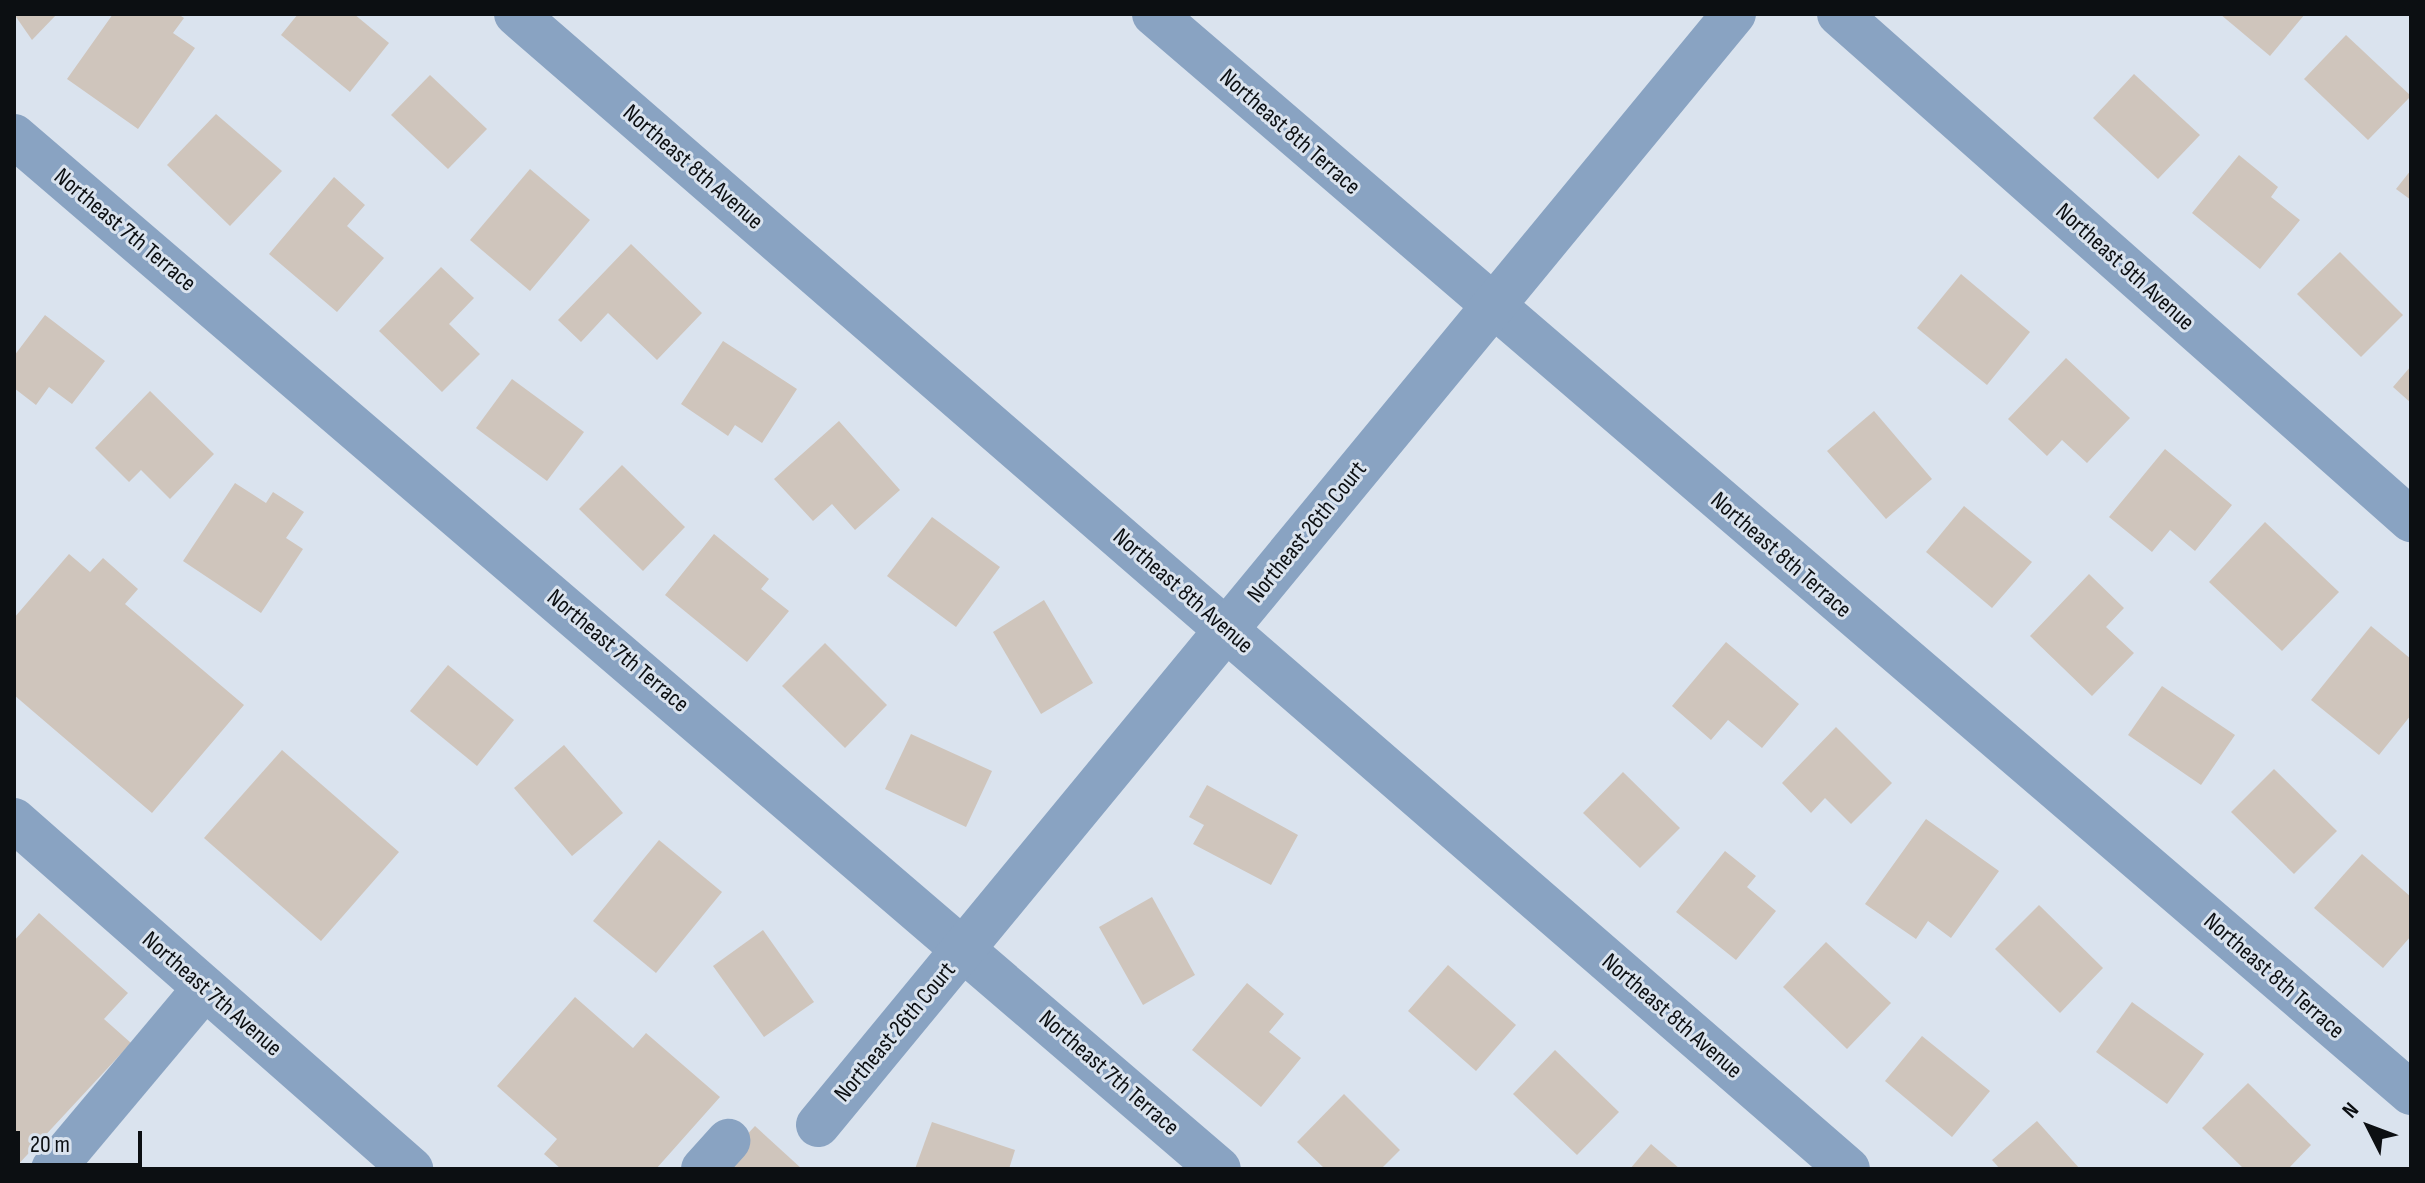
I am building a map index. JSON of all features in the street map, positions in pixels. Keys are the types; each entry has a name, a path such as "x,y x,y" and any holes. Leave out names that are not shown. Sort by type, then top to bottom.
{"street":[{"name":"Northeast 8th Avenue","path":"516,14 1848,1169"},
{"name":"Northeast 8th Terrace","path":"1154,14 1492,308 2405,1075"},
{"name":"Northeast 26th Court","path":"818,1125 1734,14"},
{"name":"Northeast 9th Avenue","path":"1839,14 2411,520"},
{"name":"Northeast 7th Terrace","path":"14,136 965,947 1219,1169"},
{"name":"Northeast 7th Avenue","path":"14,820 407,1168"},
{"path":"53,1169 205,988"}],"building":[{"path":"14,14 57,14 32,40"},
{"path":"113,14 178,14 184,18 173,33 195,48 138,129 67,79"},
{"path":"298,14 354,14 389,43 350,92 281,35"},
{"path":"2220,14 2305,14 2270,56"},
{"path":"2346,35 2411,96 2368,140 2304,79"},
{"path":"2134,74 2200,135 2158,179 2093,118"},
{"path":"430,75 487,129 448,169 391,115"},
{"path":"216,114 282,171 230,226 167,165"},
{"path":"2239,155 2278,187 2271,197 2300,220 2260,269 2192,213"},
{"path":"530,169 590,220 530,291 470,240"},
{"path":"2411,170 2411,200 2396,189"},
{"path":"334,177 365,205 347,226 384,258 337,312 269,254"},
{"path":"631,244 702,313 657,360 608,313 581,342 558,320"},
{"path":"2340,252 2403,315 2361,357 2297,294"},
{"path":"441,267 474,298 449,324 480,354 442,392 379,331"},
{"path":"1961,274 2030,332 1987,385 1917,328"},
{"path":"45,315 105,361 72,404 49,387 36,405 14,388 14,356"},
{"path":"723,341 797,389 762,443 735,425 728,436 681,404"},
{"path":"2066,358 2130,418 2087,463 2062,440 2047,456 2008,419"},
{"path":"2411,366 2411,403 2393,387"},
{"path":"512,379 584,432 547,481 476,428"},
{"path":"150,391 214,454 170,499 141,470 129,482 95,448"},
{"path":"1874,411 1932,479 1886,519 1827,451"},
{"path":"839,421 900,490 855,530 832,504 813,521 774,479"},
{"path":"2165,449 2232,505 2195,551 2170,530 2152,552 2109,517"},
{"path":"622,465 685,527 643,571 579,509"},
{"path":"235,483 266,503 273,492 304,512 286,538 303,549 261,613 183,561"},
{"path":"1964,506 2032,562 1992,608 1926,552"},
{"path":"932,517 1000,567 956,627 887,576"},
{"path":"2265,522 2339,592 2282,651 2209,582"},
{"path":"714,534 769,579 761,589 789,611 747,662 665,595"},
{"path":"69,554 90,572 103,558 138,589 125,604 244,705 152,813 14,695 14,618"},
{"path":"2089,574 2124,608 2106,627 2134,653 2092,696 2030,636"},
{"path":"1044,600 1093,683 1041,714 993,632"},
{"path":"2371,626 2411,659 2411,715 2379,755 2311,700"},
{"path":"1726,642 1799,704 1762,748 1728,720 1711,740 1672,706"},
{"path":"825,643 887,705 845,748 782,686"},
{"path":"448,665 514,720 477,766 410,711"},
{"path":"2162,686 2235,735 2201,785 2128,735"},
{"path":"1836,727 1892,783 1851,824 1825,798 1811,813 1782,783"},
{"path":"911,734 992,771 966,827 885,789"},
{"path":"564,745 623,813 572,856 514,788"},
{"path":"282,750 399,852 321,941 204,838"},
{"path":"2274,769 2337,831 2294,874 2231,812"},
{"path":"1623,772 1680,828 1640,868 1583,813"},
{"path":"1207,785 1298,835 1271,885 1193,844 1204,825 1189,817"},
{"path":"1926,819 1999,871 1951,938 1928,921 1916,939 1865,904"},
{"path":"659,840 722,892 656,973 593,921"},
{"path":"1725,851 1756,876 1747,887 1776,911 1736,960 1676,912"},
{"path":"2362,854 2411,897 2411,936 2383,968 2314,908"},
{"path":"1152,897 1195,975 1143,1005 1099,927"},
{"path":"2039,905 2103,968 2060,1013 1995,949"},
{"path":"39,913 128,993 104,1019 131,1043 14,1169 14,941"},
{"path":"763,930 814,1002 764,1037 713,966"},
{"path":"1826,942 1891,1003 1847,1049 1783,987"},
{"path":"1448,965 1516,1025 1476,1071 1408,1011"},
{"path":"1247,983 1284,1014 1269,1032 1301,1058 1261,1107 1192,1050"},
{"path":"575,997 633,1048 646,1033 720,1097 656,1169 561,1169 544,1154 557,1139 497,1086"},
{"path":"2132,1002 2204,1054 2167,1104 2096,1052"},
{"path":"1922,1036 1990,1091 1952,1137 1885,1081"},
{"path":"1555,1050 1619,1112 1577,1155 1513,1094"},
{"path":"2248,1083 2311,1145 2288,1169 2244,1169 2202,1128"},
{"path":"1344,1094 1400,1150 1381,1169 1325,1169 1297,1142"},
{"path":"2037,1121 2080,1169 2000,1169 1992,1160"},
{"path":"932,1122 1015,1150 1009,1169 915,1169"},
{"path":"755,1126 802,1169 715,1169"},
{"path":"1651,1144 1680,1169 1630,1169"}]}
